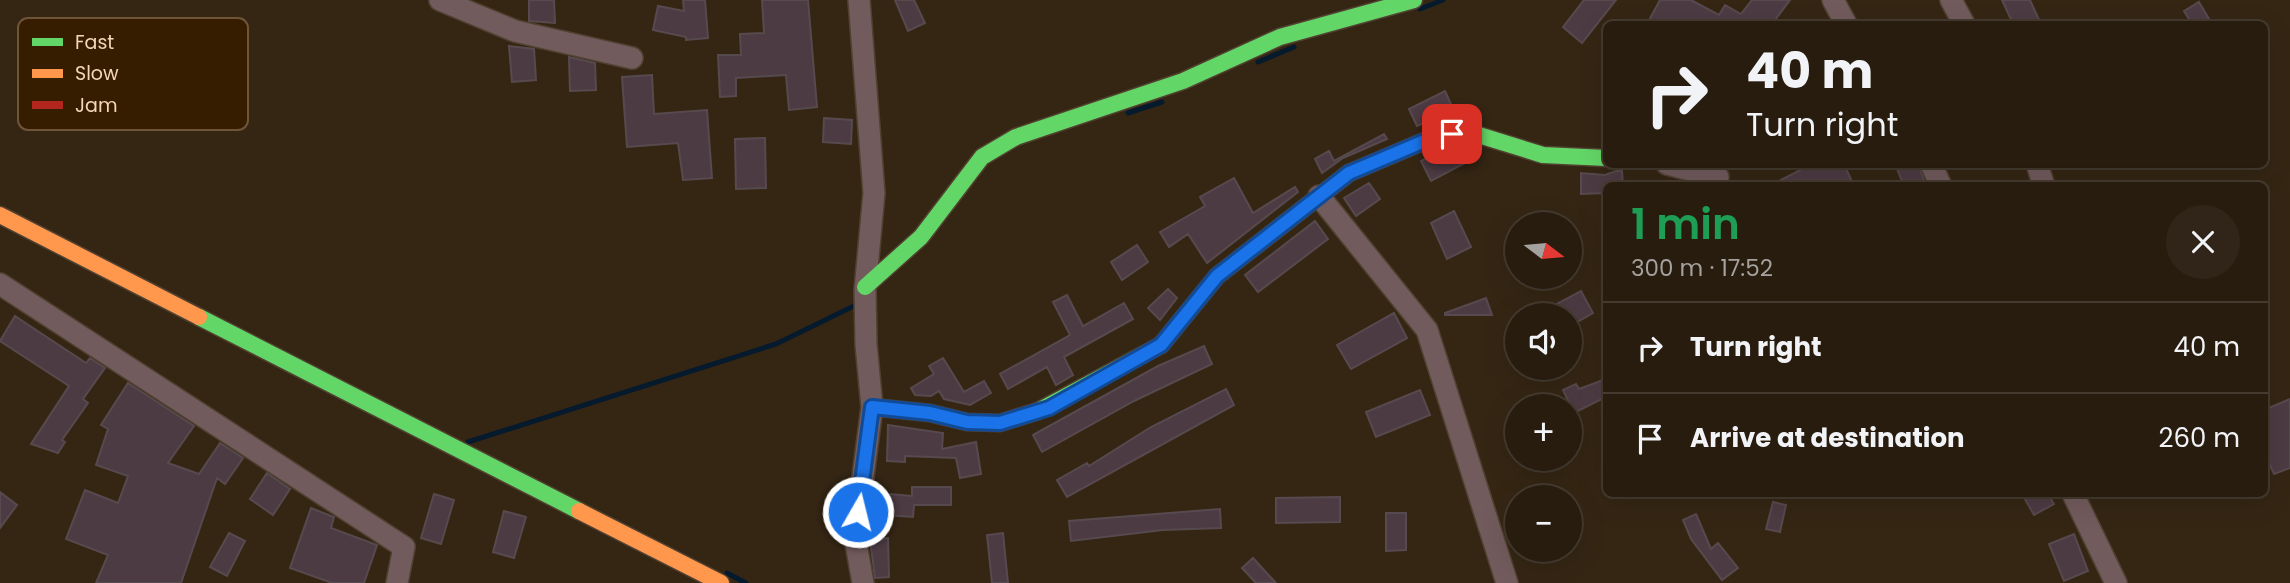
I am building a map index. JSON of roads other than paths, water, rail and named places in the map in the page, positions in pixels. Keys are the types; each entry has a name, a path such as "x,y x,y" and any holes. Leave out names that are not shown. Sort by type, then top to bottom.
{"street":[{"path":"440,0 515,31 632,58"},
{"path":"859,0 874,193 865,289 872,407 855,538 863,583"},
{"path":"865,289 921,237 982,157 1016,137 1183,81 1280,37 1414,0"},
{"path":"1833,0 1844,21"},
{"path":"1951,0 1962,21"},
{"path":"872,407 930,413 967,422 1000,423 1049,408 1161,345 1217,276 1349,173 1434,137 1469,132 1543,155 1603,158"},
{"path":"1683,168 1718,177"},
{"path":"1319,197 1427,330 1507,583"},
{"path":"0,215 720,583"},
{"path":"0,284 404,547 397,583"},
{"path":"2074,497 2116,583"}],"waterway":[{"path":"1420,9 1443,0"},
{"path":"1258,62 1294,47"},
{"path":"1128,113 1162,102"},
{"path":"468,442 776,344 860,303"},
{"path":"727,573 746,583"}]}
